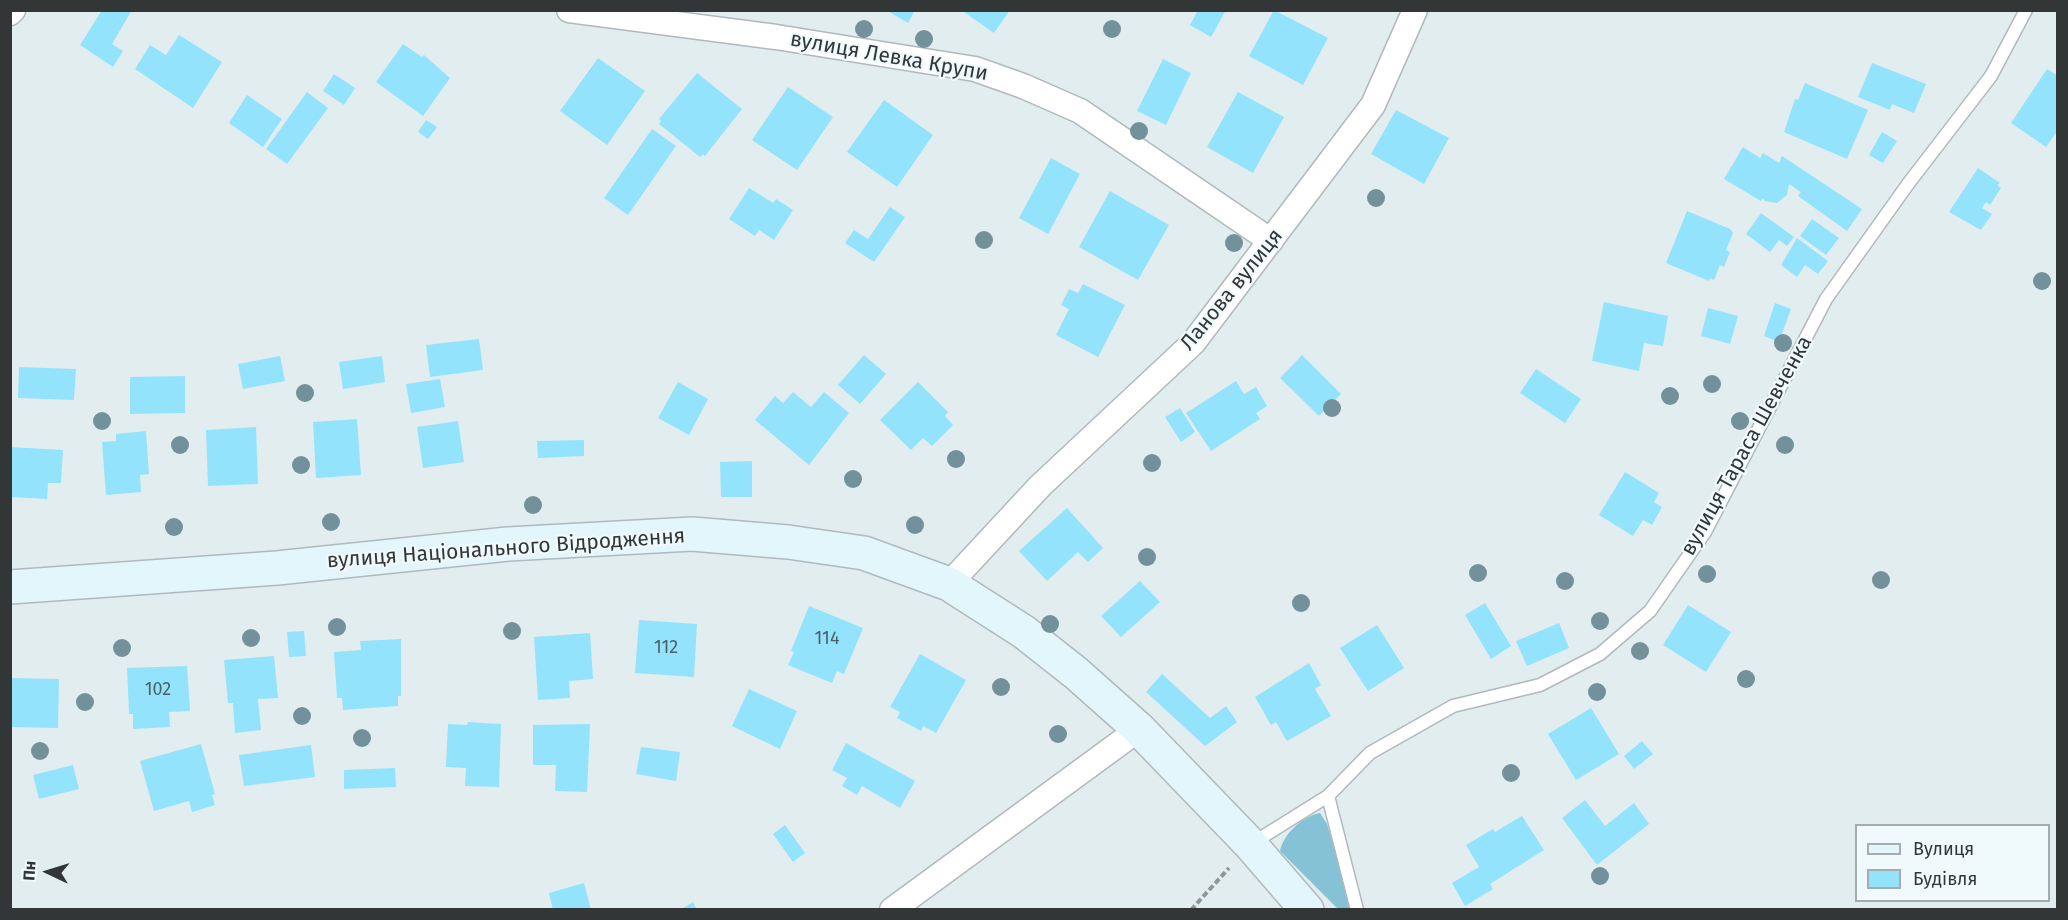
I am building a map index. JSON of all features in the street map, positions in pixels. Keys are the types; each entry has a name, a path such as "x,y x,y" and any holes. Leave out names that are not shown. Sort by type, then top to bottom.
{"street":[{"name":"вулиця Левка Крупи","path":"569,10 776,37 984,72 1080,111 1271,241"},
{"name":"Ланова вулиця","path":"949,584 1041,486 1193,343 1373,105 1415,10"},
{"name":"вулиця Національного Відродження","path":"10,587 277,568 508,544 692,534 788,542 864,552 949,584 1024,632 1076,673 1139,729 1250,844 1306,909"},
{"path":"892,909 1139,729"}],"lane":[{"name":"вулиця Тараса Шевченка","path":"1250,844 1328,796 1370,753 1453,706 1540,685 1600,654 1650,612 1705,532 1826,299 1908,184 1990,76 2026,10"},
{"path":"1328,796 1357,909"}],"path":[{"path":"1191,909 1250,844"}],"shaded area":[{"path":"1320,813 1327,824 1353,909 1338,909 1280,851 1289,832 1307,818"}],"building":[{"path":"102,10 132,10 112,44 123,51 113,67 80,45"},
{"path":"886,10 915,10 908,23"},
{"path":"961,10 1010,10 994,33"},
{"path":"1198,10 1226,10 1211,37 1190,25"},
{"path":"1274,10 1328,38 1303,85 1249,56"},
{"path":"179,35 222,62 193,108 135,69 150,45 166,55"},
{"path":"403,44 422,57 424,55 450,78 423,116 376,82"},
{"path":"598,58 645,91 607,145 560,111"},
{"path":"1163,59 1191,73 1166,125 1137,111"},
{"path":"1872,63 1926,84 1914,113 1892,104 1890,110 1858,97"},
{"path":"2047,69 2058,76 2058,130 2046,147 2011,123"},
{"path":"697,73 742,109 705,156 703,154 700,157 659,124 661,121 659,119"},
{"path":"334,74 355,88 344,105 323,91"},
{"path":"1805,83 1868,110 1847,159 1784,132 1795,99 1798,100"},
{"path":"788,87 833,117 797,170 752,140"},
{"path":"307,92 328,108 287,164 266,149"},
{"path":"1238,92 1284,117 1253,173 1207,147"},
{"path":"247,95 282,119 263,147 229,123"},
{"path":"884,100 933,135 897,187 847,152"},
{"path":"1396,110 1449,138 1424,184 1371,154"},
{"path":"426,120 437,127 428,139 418,132"},
{"path":"652,129 676,146 628,215 604,198"},
{"path":"1882,132 1897,141 1883,163 1869,155"},
{"path":"1743,147 1760,158 1763,153 1779,163 1782,156 1862,209 1847,231 1798,196 1801,192 1789,184 1787,195 1777,203 1765,201 1763,198 1761,201 1724,179"},
{"path":"1051,158 1080,174 1048,234 1019,218"},
{"path":"1978,168 2000,183 1997,185 2001,188 1990,205 1986,202 1982,208 1992,214 1981,230 1949,212"},
{"path":"749,188 773,203 776,199 793,210 774,240 759,230 755,236 729,219"},
{"path":"1110,191 1169,225 1138,280 1079,247"},
{"path":"890,207 905,217 874,262 845,243 854,230 868,239"},
{"path":"1687,211 1730,229 1733,233 1726,250 1730,252 1724,267 1720,265 1714,280 1710,278 1709,281 1666,263"},
{"path":"1761,213 1794,237 1787,246 1779,240 1770,252 1746,234"},
{"path":"1812,219 1839,238 1826,255 1800,236"},
{"path":"1797,238 1828,261 1818,274 1805,265 1797,277 1781,265"},
{"path":"1083,284 1125,305 1098,357 1056,335 1069,309 1061,305 1069,289 1078,293"},
{"path":"1604,302 1668,316 1663,346 1644,343 1639,371 1592,361"},
{"path":"1775,303 1791,309 1779,342 1764,336"},
{"path":"1708,308 1738,316 1730,344 1701,336"},
{"path":"479,339 483,370 430,377 426,345"},
{"path":"864,355 886,374 860,404 838,385"},
{"path":"1302,355 1341,394 1319,416 1280,378"},
{"path":"280,356 285,381 243,389 238,364"},
{"path":"382,356 385,382 343,389 339,362"},
{"path":"19,367 76,369 74,400 18,398"},
{"path":"1536,369 1581,399 1565,423 1520,393"},
{"path":"185,376 185,413 130,414 130,377"},
{"path":"440,379 445,407 411,413 406,384"},
{"path":"1236,381 1244,394 1256,387 1267,406 1256,413 1260,419 1211,451 1186,413"},
{"path":"678,382 708,399 689,435 658,418"},
{"path":"918,382 948,412 945,416 953,425 932,446 923,438 911,450 880,420"},
{"path":"793,392 811,407 824,392 849,413 809,465 755,420 775,396 783,403"},
{"path":"1180,408 1195,432 1181,442 1165,417"},
{"path":"357,419 361,475 316,478 313,422"},
{"path":"458,421 464,462 423,468 417,427"},
{"path":"256,427 258,484 208,486 206,430"},
{"path":"146,431 149,474 140,475 141,492 106,495 102,442 116,441 116,434"},
{"path":"584,440 584,456 538,458 537,441"},
{"path":"10,447 63,450 61,483 48,483 47,499 10,497"},
{"path":"752,461 752,497 721,497 720,462"},
{"path":"1625,472 1659,493 1654,502 1662,507 1652,525 1643,520 1633,536 1599,515"},
{"path":"1067,508 1103,548 1088,562 1078,552 1047,581 1019,551"},
{"path":"1140,581 1160,602 1121,637 1101,616"},
{"path":"1485,603 1511,646 1491,659 1465,615"},
{"path":"1688,605 1731,632 1706,672 1663,645"},
{"path":"809,606 863,628 844,674 837,671 832,683 788,665 794,652 791,651"},
{"path":"639,620 697,624 694,677 635,673"},
{"path":"1559,623 1569,648 1527,666 1516,641"},
{"path":"1377,625 1404,668 1368,691 1340,648"},
{"path":"304,631 306,656 289,657 287,632"},
{"path":"590,633 593,679 569,681 570,698 538,700 534,637"},
{"path":"401,639 401,696 398,696 398,706 343,710 342,698 337,698 334,652 361,650 360,641"},
{"path":"920,654 966,680 936,733 923,726 921,731 897,718 900,712 890,707"},
{"path":"274,656 278,698 258,699 261,730 235,733 233,703 228,703 224,660"},
{"path":"1309,663 1321,685 1315,689 1331,716 1287,741 1276,722 1271,725 1255,697"},
{"path":"187,666 190,711 169,712 170,727 133,729 133,714 129,714 127,668"},
{"path":"1162,674 1210,718 1226,706 1237,722 1205,746 1146,692"},
{"path":"10,678 59,679 58,728 10,727"},
{"path":"749,689 797,711 780,749 732,726"},
{"path":"1591,708 1619,754 1576,780 1548,734"},
{"path":"468,722 501,724 499,787 465,786 466,768 446,767 448,724 467,725"},
{"path":"590,724 587,792 555,791 556,765 533,765 533,725"},
{"path":"1642,741 1653,754 1634,769 1624,756"},
{"path":"846,743 915,781 900,808 862,786 857,795 842,786 847,778 832,770"},
{"path":"201,744 215,794 212,795 215,805 192,812 189,801 154,811 140,761"},
{"path":"311,745 315,777 244,786 239,755"},
{"path":"641,747 680,752 676,781 636,774"},
{"path":"73,765 79,789 39,799 33,775"},
{"path":"395,768 396,787 344,789 344,770"},
{"path":"1585,800 1605,826 1634,803 1649,824 1597,865 1562,818"},
{"path":"1522,816 1544,850 1490,884 1493,889 1465,906 1452,883 1479,867 1466,845"},
{"path":"785,825 805,853 793,862 773,834"},
{"path":"584,883 591,910 553,910 549,893"},
{"path":"693,902 697,910 680,910"}]}
